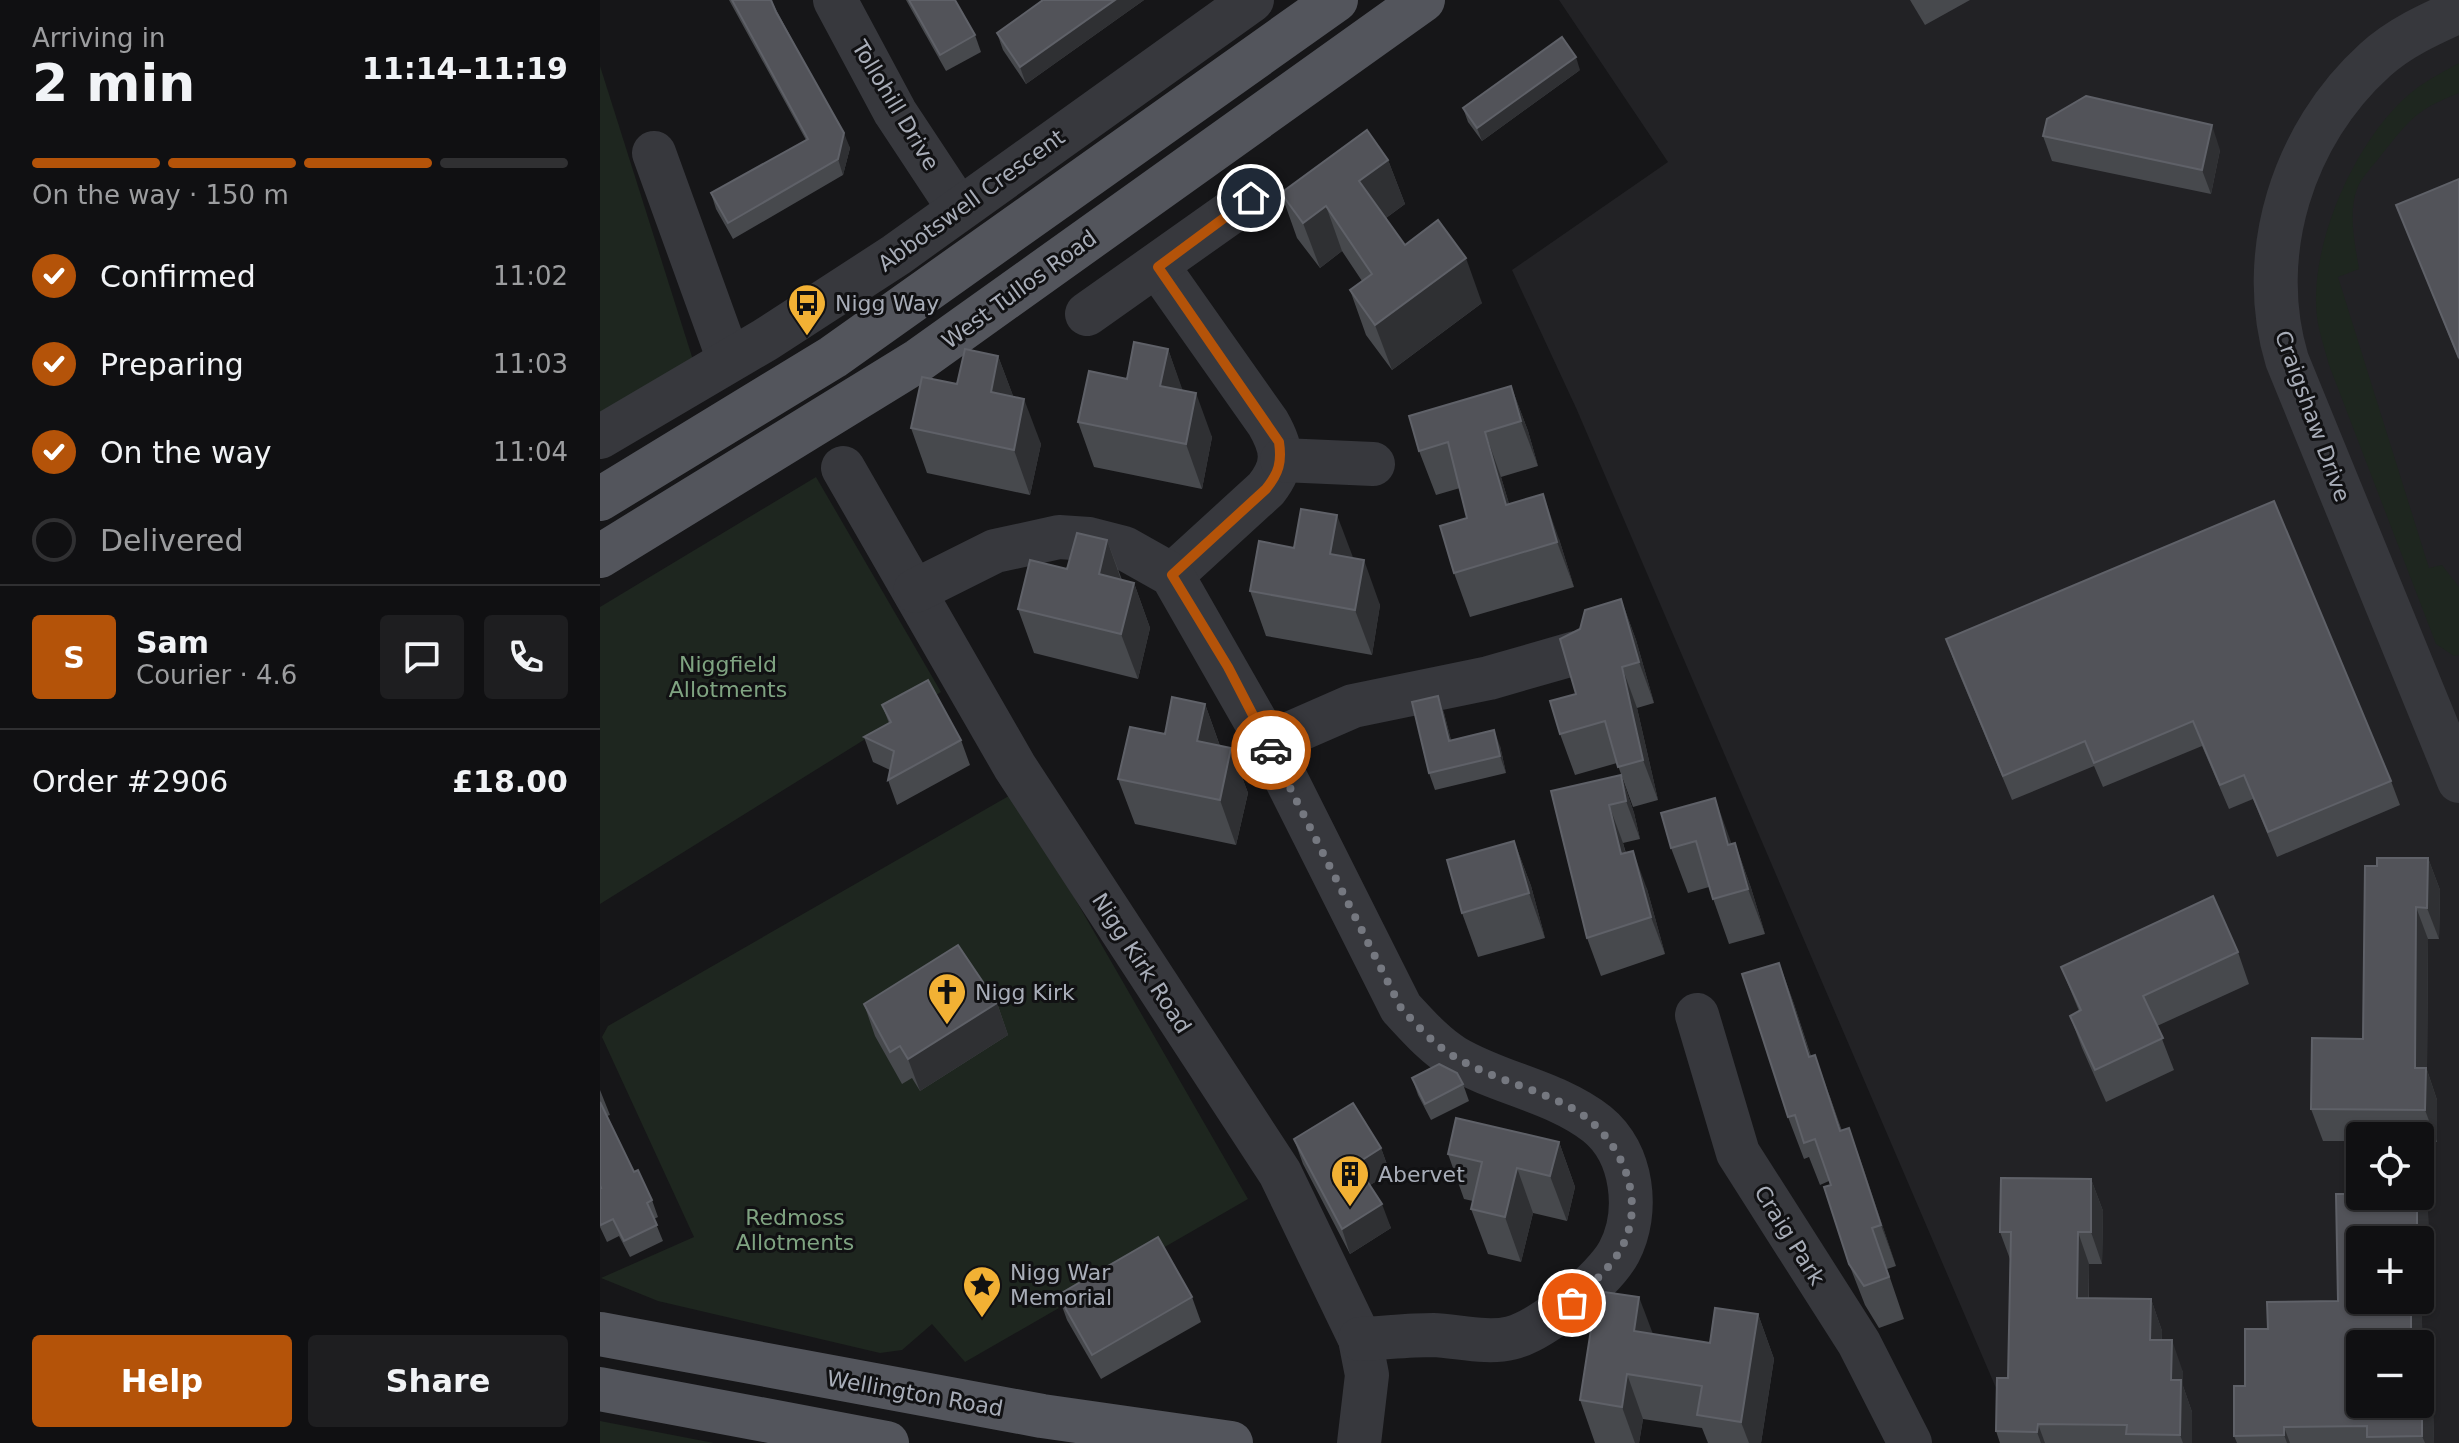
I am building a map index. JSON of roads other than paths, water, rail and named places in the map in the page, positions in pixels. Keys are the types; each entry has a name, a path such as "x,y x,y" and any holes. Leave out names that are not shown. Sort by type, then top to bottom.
{"main road":[{"path":"600,499 833,357 1336,0"},
{"name":"West Tullos Road","path":"600,556 919,360 1423,0"},
{"name":"Wellington Road","path":"600,1334 972,1404 1231,1443"},
{"path":"600,1389 887,1443"}],"street":[{"name":"Tollohill Drive","path":"835,0 895,112 959,209"},
{"name":"Abbotswell Crescent","path":"600,437 896,255 1252,0"},
{"name":"Craigshaw Drive","path":"2459,11 2421,28 2376,59 2342,96 2312,138 2298,168 2280,233 2276,310 2287,360 2459,781"},
{"path":"654,153 729,360"},
{"path":"1087,314 1158,267 1251,198"},
{"path":"1158,267 1268,423 1279,442 1282,460 1277,475 1266,489 1172,575"},
{"path":"1282,460 1373,464"},
{"name":"Nigg Kirk Road","path":"843,468 1015,767 1280,1173 1360,1339 1367,1375 1359,1443"},
{"path":"915,591 995,551 1059,537 1089,539 1124,548 1172,575 1268,743 1401,1008 1425,1034 1455,1057 1571,1108 1599,1126 1617,1148 1628,1174 1632,1198 1618,1253 1572,1303 1545,1322 1513,1338 1430,1335 1360,1339"},
{"path":"1268,743 1353,706 1489,678 1576,653"},
{"name":"Craig Park","path":"1697,1015 1738,1153 1859,1343 1910,1443"}],"place":[{"name":"Nigg Way","path":"807,337"},
{"name":"Nigg Kirk","path":"947,1026"},
{"name":"Abervet","path":"1350,1208"},
{"name":"Nigg War Memorial","path":"982,1319"}],"park label":[{"name":"Niggfield Allotments","path":"728,676"},
{"name":"Redmoss Allotments","path":"795,1230"}]}
